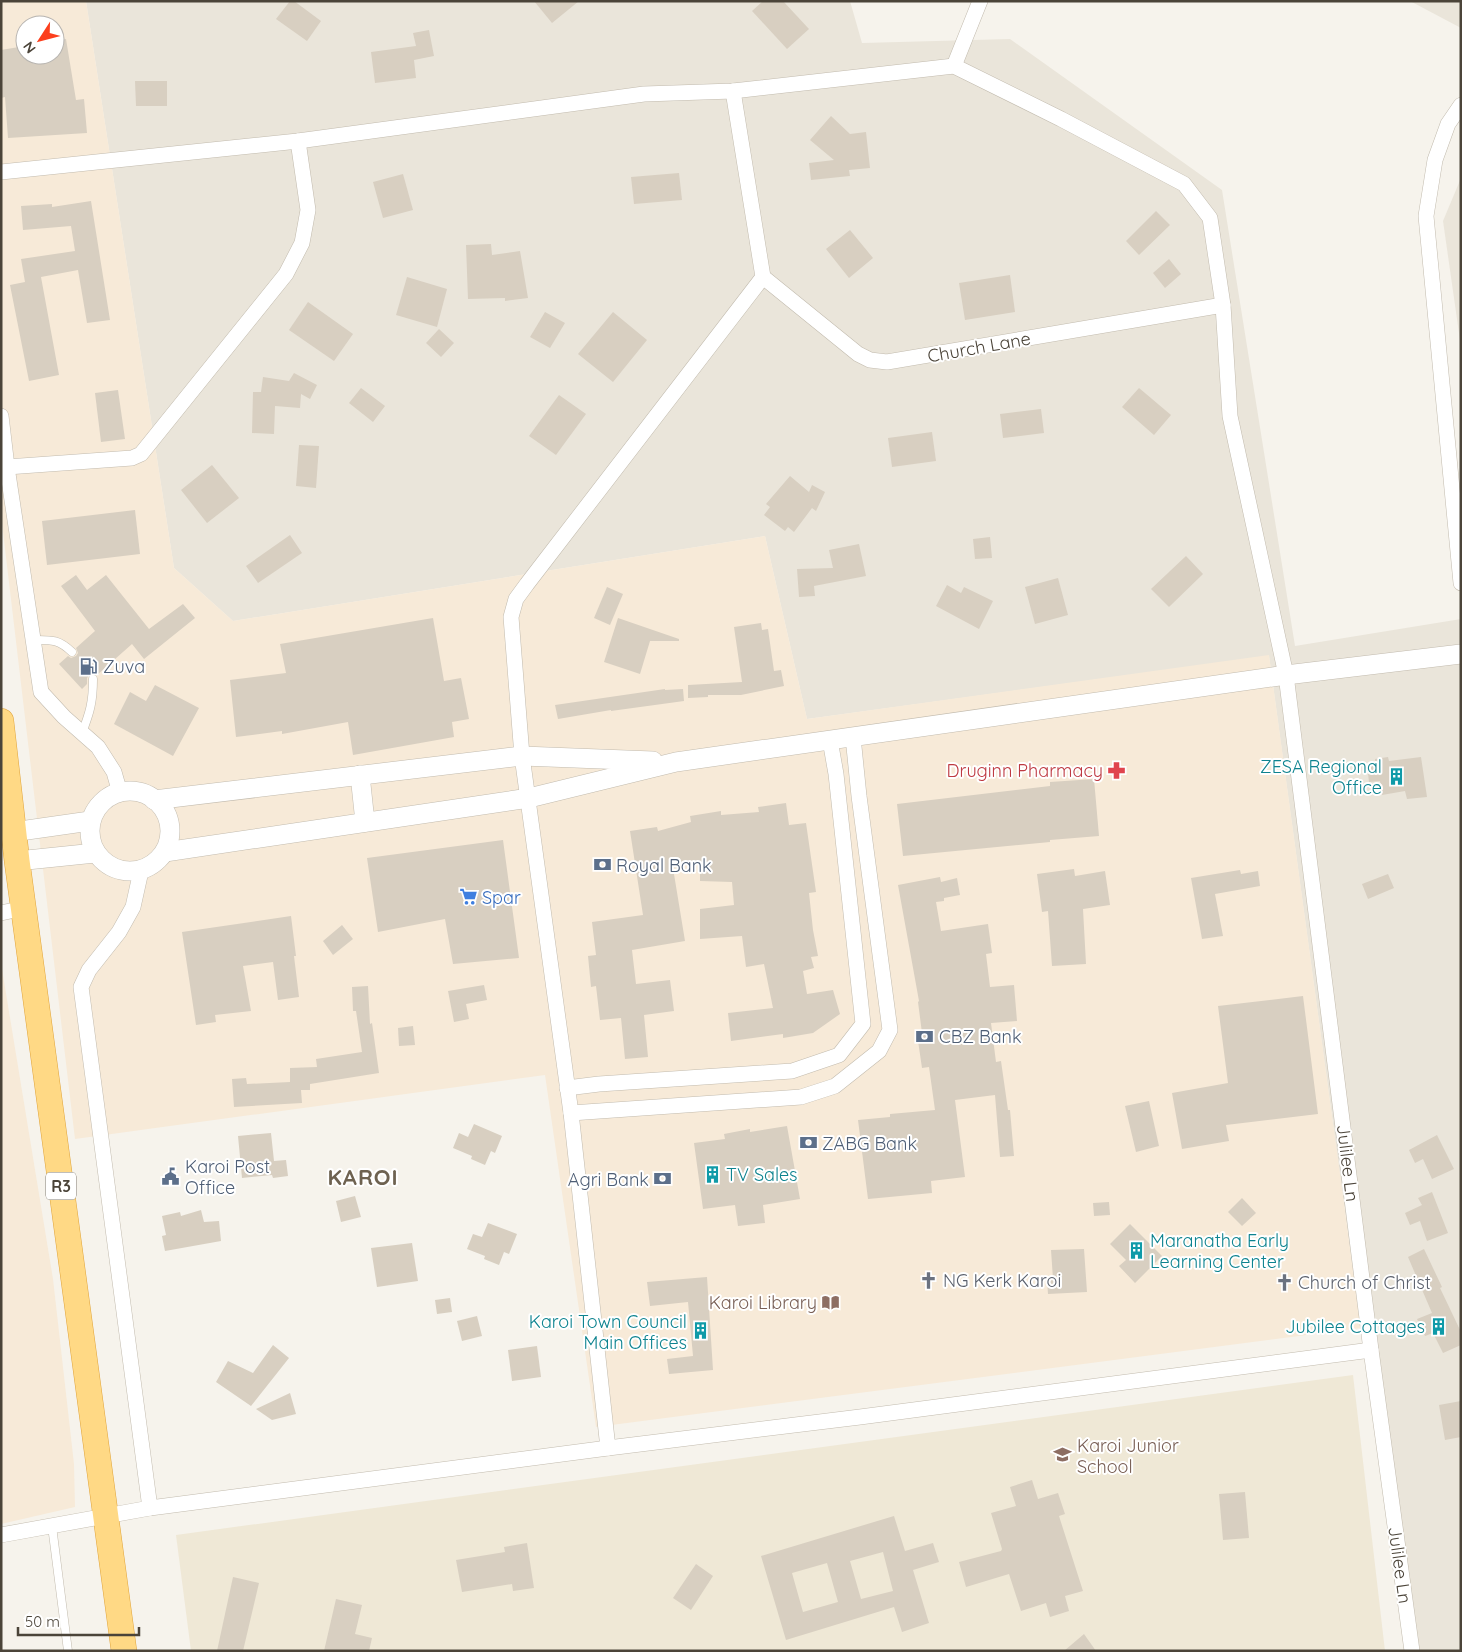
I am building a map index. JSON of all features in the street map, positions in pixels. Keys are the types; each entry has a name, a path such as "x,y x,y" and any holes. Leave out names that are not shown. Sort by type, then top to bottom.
{"highway":[{"name":"R3","path":"1,721 17,861 13,910 124,1651"}],"street":[{"path":"1,172 298,141 644,94 733,91 954,66 980,1"},
{"name":"Julilee Ln","path":"954,66 1061,119 1184,184 1210,218 1222,305 1230,416 1286,675 1371,1350 1412,1651"},
{"path":"608,1448 571,1113 522,756 511,617 516,599 763,277 733,91"},
{"path":"1461,106 1448,124 1435,160 1426,216 1461,584"},
{"path":"7,467 132,458 141,454 286,274 302,243 308,210 298,141"},
{"name":"Church Lane","path":"763,277 858,354 870,360 887,362 1222,305"},
{"path":"1,416 41,692 64,717 98,747 114,772 120,793"},
{"path":"165,852 529,798 676,762 1286,675 1461,654"},
{"path":"571,1113 801,1097 835,1086 879,1051 890,1030 853,737"},
{"path":"567,1088 600,1084 792,1071 839,1055 864,1024 836,774 830,740"},
{"path":"154,800 522,756 676,762"},
{"path":"360,775 365,822"},
{"path":"137,791 154,800 166,815 170,834 165,852 155,864 141,871 115,870 95,853 89,837 90,821 98,806 111,795 120,793 137,791"},
{"path":"14,832 90,821"},
{"path":"17,861 95,853"},
{"path":"141,871 134,907 119,932 89,970 81,987 150,1508"},
{"path":"857,969 882,966"},
{"path":"723,1075 725,1102"},
{"path":"1,1535 150,1508 1371,1350"}],"lane":[{"path":"33,640 52,640 62,643 72,652"},
{"path":"82,733 90,714 93,699 93,679"},
{"path":"52,1526 68,1651"}],"shaded area":[{"path":"1,1 86,1 174,568 233,621 765,536 807,719 1269,655 1361,1328 596,1427 545,1075 75,1139 1,515"},
{"path":"86,1 850,1 862,43 1010,39 1222,190 1295,646 1461,619 1461,1651 1405,1651 1269,656 807,719 765,536 233,621 174,568"},
{"path":"1410,1 1461,1 1461,28"},
{"path":"1461,178 1461,347 1443,221"},
{"path":"1,963 53,1279 74,1464 75,1507 1,1524"},
{"name":"Karoi Junior School","path":"1353,1375 1385,1651 191,1651 176,1535"}],"building":[{"path":"290,1 294,1 321,21 307,41 276,19"},
{"path":"534,1 579,1 552,23"},
{"path":"763,1 783,1 809,29 787,49 752,11"},
{"path":"429,30 434,56 414,60 416,78 375,83 371,52 416,46 413,33"},
{"path":"65,39 76,100 84,99 87,133 8,138 5,97 1,98 1,50 15,48 15,65 65,65"},
{"path":"135,81 167,81 167,106 136,106"},
{"path":"831,116 850,134 866,132 870,168 849,170 850,176 811,180 809,163 834,160 810,140"},
{"path":"679,173 682,200 634,204 631,177"},
{"path":"403,174 413,210 383,218 373,182"},
{"path":"91,201 110,320 87,323 78,270 41,277 59,375 29,381 10,285 25,282 21,259 75,251 71,226 23,230 21,206 52,204 52,207"},
{"path":"1156,211 1170,225 1139,255 1126,241"},
{"path":"850,230 873,258 849,278 826,249"},
{"path":"491,244 492,255 520,251 528,298 505,301 505,298 468,299 466,245"},
{"path":"1169,259 1181,274 1165,288 1153,273"},
{"path":"1010,275 1015,312 965,320 959,283"},
{"path":"407,277 447,289 437,327 396,315"},
{"path":"308,302 353,334 334,361 289,330"},
{"path":"545,312 565,323 550,348 530,337"},
{"path":"613,312 647,340 613,382 578,354"},
{"path":"439,329 454,343 441,357 426,343"},
{"path":"294,373 317,385 310,399 301,394 300,408 275,406 274,434 252,433 253,392 261,392 263,377 289,381"},
{"path":"361,388 385,406 373,422 349,403"},
{"path":"1139,388 1171,415 1154,435 1122,407"},
{"path":"118,390 125,439 101,442 95,393"},
{"path":"559,395 586,414 556,455 529,436"},
{"path":"1041,409 1044,433 1003,438 1000,414"},
{"path":"932,432 936,461 892,467 888,438"},
{"path":"299,445 319,446 316,488 296,486"},
{"path":"212,465 239,498 207,523 181,490"},
{"path":"790,476 809,492 812,485 825,492 816,511 812,508 794,532 788,527 785,531 764,515 770,507 766,504"},
{"path":"135,510 140,554 47,565 42,521"},
{"path":"290,535 302,553 258,583 246,566"},
{"path":"990,537 992,558 975,559 973,539"},
{"path":"859,544 866,576 814,586 815,596 799,597 797,569 833,568 829,550"},
{"path":"1186,556 1203,574 1169,607 1151,589"},
{"path":"76,575 87,590 106,575 149,629 183,604 195,618 144,659 132,644 97,675 94,673 90,674 87,678 87,684 82,689 59,664 68,656 71,658 76,656 78,653 76,648 95,631 61,586"},
{"path":"1058,578 1068,615 1035,624 1025,587"},
{"path":"947,585 961,593 964,587 993,601 979,629 936,606"},
{"path":"607,587 623,594 610,625 594,618"},
{"path":"433,618 444,681 461,678 469,719 452,722 454,737 353,755 348,722 282,734 282,731 236,737 230,680 286,673 280,644"},
{"path":"618,618 679,639 679,641 650,641 640,674 604,662"},
{"path":"761,623 762,630 768,629 774,671 781,670 784,686 741,695 708,695 708,697 688,698 688,685 742,682 734,627"},
{"path":"155,685 199,708 173,756 114,724 130,692 146,701"},
{"path":"665,689 683,689 684,701 558,719 555,705"},
{"name":"ZESA Regional Office","path":"1388,757 1389,761 1421,757 1427,797 1407,799 1405,791 1382,795 1380,781 1369,782 1367,765 1375,764 1375,759"},
{"path":"1094,779 1099,836 903,856 897,804 1050,786 1050,782"},
{"path":"786,803 789,825 806,823 816,892 809,893 818,956 811,957 814,968 803,971 807,994 833,990 840,1014 813,1033 783,1038 783,1034 731,1041 728,1013 773,1008 764,964 746,967 742,936 700,939 700,909 734,905 732,882 700,881 700,861 673,868 685,941 632,950 636,984 670,980 674,1011 644,1015 648,1057 625,1059 621,1018 600,1020 596,986 591,987 588,956 596,955 592,922 643,915 630,831 657,827 658,831 691,822 690,816 721,811 721,815 759,812 758,807"},
{"name":"Spar","path":"503,840 519,958 453,964 445,919 378,932 367,858"},
{"path":"1074,869 1075,876 1105,871 1110,905 1083,909 1086,964 1052,966 1048,911 1042,912 1037,874"},
{"path":"1240,870 1241,874 1258,871 1260,886 1215,894 1223,936 1202,939 1191,878"},
{"path":"1388,874 1394,888 1368,899 1362,884"},
{"path":"940,877 941,882 957,878 960,895 944,898 944,901 936,902 941,931 988,924 992,953 986,954 990,987 1014,985 1017,1021 991,1023 996,1062 1001,1061 1008,1110 1010,1110 1014,1156 1000,1157 995,1095 955,1100 965,1177 931,1181 932,1193 868,1199 858,1120 890,1117 890,1114 935,1110 929,1067 922,1068 917,1034 922,1033 919,1001 898,885"},
{"path":"291,916 299,997 278,1000 273,962 243,966 251,1011 215,1015 216,1022 196,1025 182,932"},
{"path":"342,925 353,939 333,955 323,941"},
{"path":"484,985 487,1000 466,1004 469,1019 454,1022 448,991"},
{"path":"368,986 370,1024 372,1023 379,1073 310,1084 310,1090 301,1090 302,1103 234,1107 232,1079 246,1078 247,1084 290,1082 290,1068 317,1067 316,1059 362,1052 356,1011 353,1011 352,987"},
{"path":"1303,996 1318,1114 1226,1125 1229,1141 1182,1149 1172,1093 1228,1083 1218,1006"},
{"path":"413,1026 415,1045 399,1046 398,1028"},
{"path":"1149,1101 1159,1146 1136,1152 1125,1106"},
{"path":"474,1124 502,1136 495,1153 491,1151 485,1165 471,1159 472,1156 453,1148 459,1133 468,1137"},
{"path":"787,1126 800,1199 763,1205 765,1223 738,1226 735,1205 703,1209 694,1143 725,1139 724,1134 750,1129 750,1132"},
{"path":"271,1133 274,1161 286,1160 288,1176 273,1178 272,1175 242,1178 238,1136"},
{"path":"1437,1135 1454,1169 1432,1179 1423,1159 1415,1163 1409,1150"},
{"path":"1432,1192 1448,1233 1427,1241 1420,1221 1410,1225 1405,1213 1422,1205 1418,1198"},
{"path":"355,1196 361,1217 341,1222 336,1201"},
{"path":"1242,1198 1256,1213 1242,1226 1228,1212"},
{"path":"1109,1202 1110,1215 1094,1216 1093,1203"},
{"path":"201,1210 204,1222 219,1221 221,1241 165,1251 162,1236 166,1235 162,1216 180,1212 181,1216"},
{"path":"488,1223 517,1234 509,1254 504,1252 499,1265 484,1259 485,1256 467,1249 473,1234 482,1237"},
{"name":"Maranatha Early Learning Center","path":"1130,1224 1162,1256 1135,1283 1119,1266 1126,1260 1110,1244"},
{"path":"412,1243 418,1281 377,1287 371,1248"},
{"path":"1084,1249 1087,1292 1048,1294 1047,1280 1053,1279 1051,1250"},
{"path":"1424,1249 1461,1332 1461,1345 1443,1353 1433,1333 1425,1336 1417,1319 1432,1313 1408,1257"},
{"name":"Karoi Town Council Main Offices","path":"707,1277 713,1370 669,1374 667,1359 693,1356 688,1302 650,1306 647,1282"},
{"path":"450,1298 452,1312 437,1314 435,1300"},
{"path":"477,1316 482,1336 462,1341 457,1321"},
{"path":"273,1345 289,1358 251,1406 216,1382 228,1361 253,1373"},
{"path":"537,1346 541,1377 512,1381 508,1350"},
{"path":"290,1393 296,1414 272,1420 256,1409"},
{"path":"1461,1401 1461,1437 1445,1440 1439,1405"},
{"path":"1032,1480 1038,1499 1058,1493 1065,1514 1059,1516 1083,1591 1065,1596 1069,1611 1050,1617 1046,1603 1021,1611 1009,1574 966,1587 959,1562 1001,1551 991,1513 1016,1506 1010,1487"},
{"path":"1245,1492 1249,1538 1223,1540 1219,1494"},
{"path":"894,1516 905,1551 933,1543 939,1562 913,1570 929,1623 902,1632 894,1607 786,1640 761,1556","holes":["883,1552 893,1591 861,1599 850,1561","827,1563 838,1602 803,1612 792,1573"]},
{"path":"527,1543 534,1588 513,1591 512,1584 462,1592 456,1560 505,1552 504,1547"},
{"path":"696,1564 713,1576 691,1610 673,1598"},
{"path":"233,1577 259,1583 243,1651 217,1651"},
{"path":"336,1599 362,1605 355,1634 372,1638 369,1651 324,1651"},
{"path":"1084,1634 1096,1651 1064,1651"}],"place":[{"name":"Zuva","path":"89,666"},
{"name":"Druginn Pharmacy","path":"1117,770"},
{"name":"ZESA Regional Office","path":"1396,776"},
{"name":"Royal Bank","path":"602,865"},
{"name":"Spar","path":"468,897"},
{"name":"CBZ Bank","path":"925,1036"},
{"name":"ZABG Bank","path":"808,1143"},
{"name":"TV Sales","path":"712,1174"},
{"name":"Karoi Post Office","path":"171,1176"},
{"name":"Agri Bank","path":"663,1179"},
{"name":"Maranatha Early Learning Center","path":"1136,1250"},
{"name":"NG Kerk Karoi","path":"929,1280"},
{"name":"Church of Christ","path":"1284,1282"},
{"name":"Karoi Library","path":"831,1302"},
{"name":"Jubilee Cottages","path":"1439,1326"},
{"name":"Karoi Town Council Main Offices","path":"701,1331"},
{"name":"Karoi Junior School","path":"1063,1455"}],"district":[{"name":"KAROI","path":"363,1177"}]}
